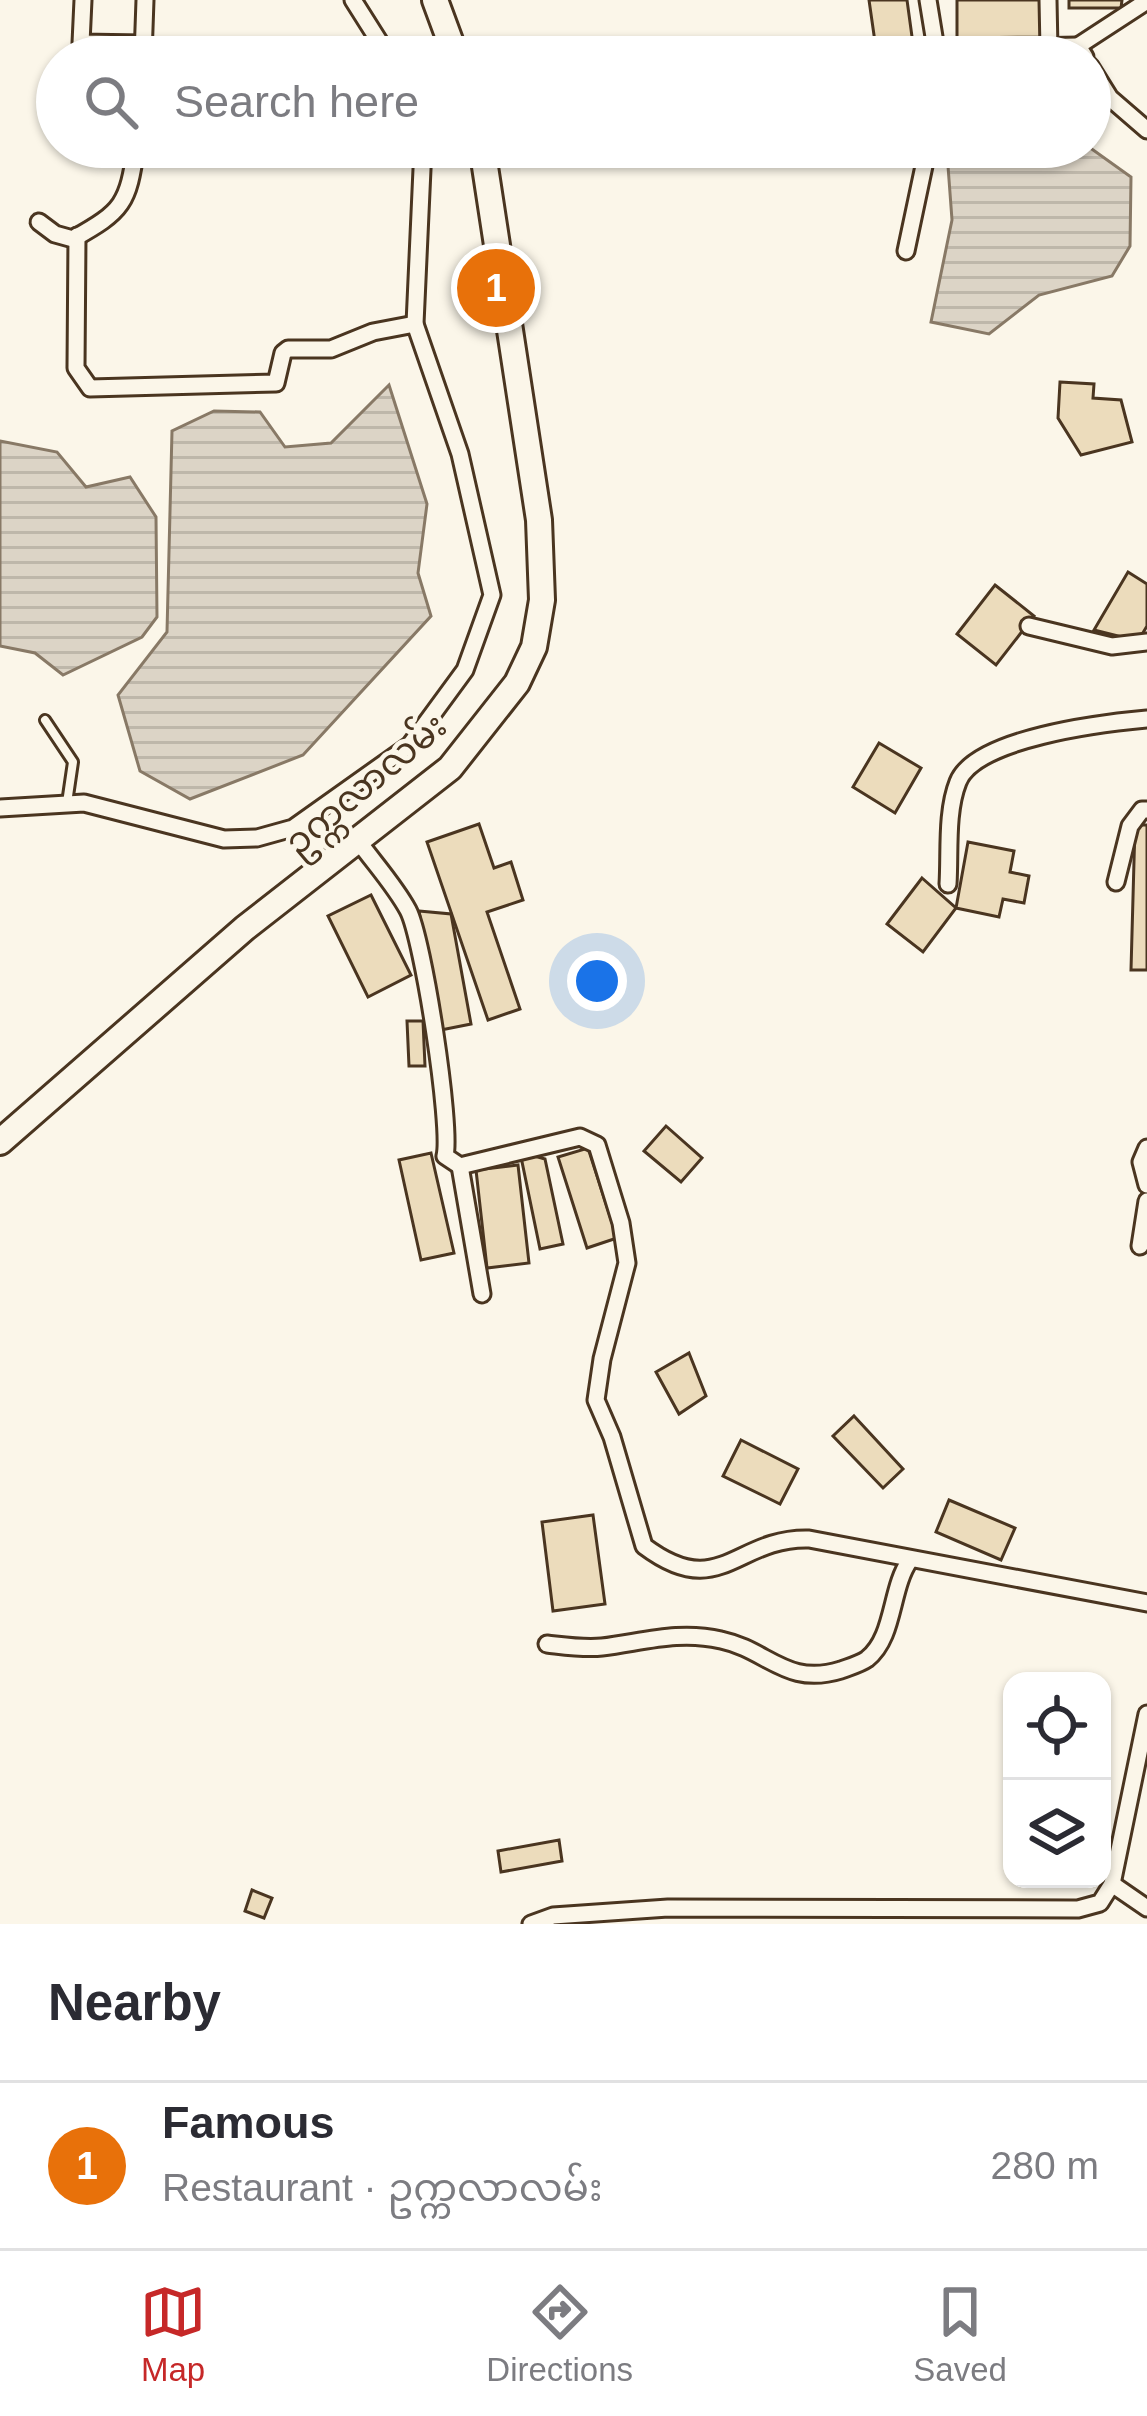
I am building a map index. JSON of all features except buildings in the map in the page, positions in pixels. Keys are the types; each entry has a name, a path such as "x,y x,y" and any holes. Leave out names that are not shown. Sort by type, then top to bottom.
{"main road":[{"path":"435,0 448,36"},
{"name":"ဥက္ကလာလမ်း","path":"0,1142 244,928 450,768 517,682 534,646 542,600 538,520 485,168"}],"street":[{"path":"81,36 83,0"},
{"path":"144,36 145,0"},
{"path":"353,0 376,36"},
{"path":"928,0 933,36"},
{"path":"1048,0 1049,36"},
{"path":"1102,36 1147,1"},
{"path":"1111,99 1147,130"},
{"path":"39,222 55,234 77,236 102,225 122,206 133,168"},
{"path":"0,808 84,803 224,839 257,838 293,828 410,745 465,670 492,595 460,454 415,324 422,168"},
{"path":"906,251 924,168"},
{"path":"77,236 76,368 91,388 276,383 283,352 288,349 332,349 373,332 415,324"},
{"path":"1029,626 1112,646 1147,642"},
{"path":"948,884 958,779 981,755 1093,724 1147,719"},
{"path":"1116,882 1130,826 1147,810"},
{"path":"359,842 410,913 430,994 445,1113 445,1156 460,1166 482,1294"},
{"path":"460,1166 580,1137 597,1145 621,1223 627,1263 596,1400 612,1437 644,1546 696,1572 709,1572 776,1540 794,1538 854,1545 910,1560 1147,1603"},
{"path":"1147,1148 1142,1162 1147,1185"},
{"path":"1140,1246 1147,1202"},
{"path":"547,1644 600,1647 664,1635 694,1636 725,1640 803,1676 830,1673 868,1659 882,1638 900,1574 910,1560"},
{"path":"531,1924 553,1916 668,1908 1078,1910 1100,1903 1112,1883 1147,1714"},
{"path":"1112,1883 1147,1907"}],"lane":[{"path":"45,720 73,762 67,804"}],"shaded area":[{"path":"1111,163 1131,177 1130,246 1112,276 1039,295 989,334 931,322 952,220 948,168 1111,168"},
{"path":"389,385 427,504 418,573 431,616 303,755 190,799 140,771 118,695 167,632 172,431 214,411 260,412 285,447 331,443"},
{"path":"0,441 57,452 86,487 130,477 156,517 157,617 142,637 63,675 35,653 0,646"}],"place":[{"name":"Famous","path":"496,288"}]}
